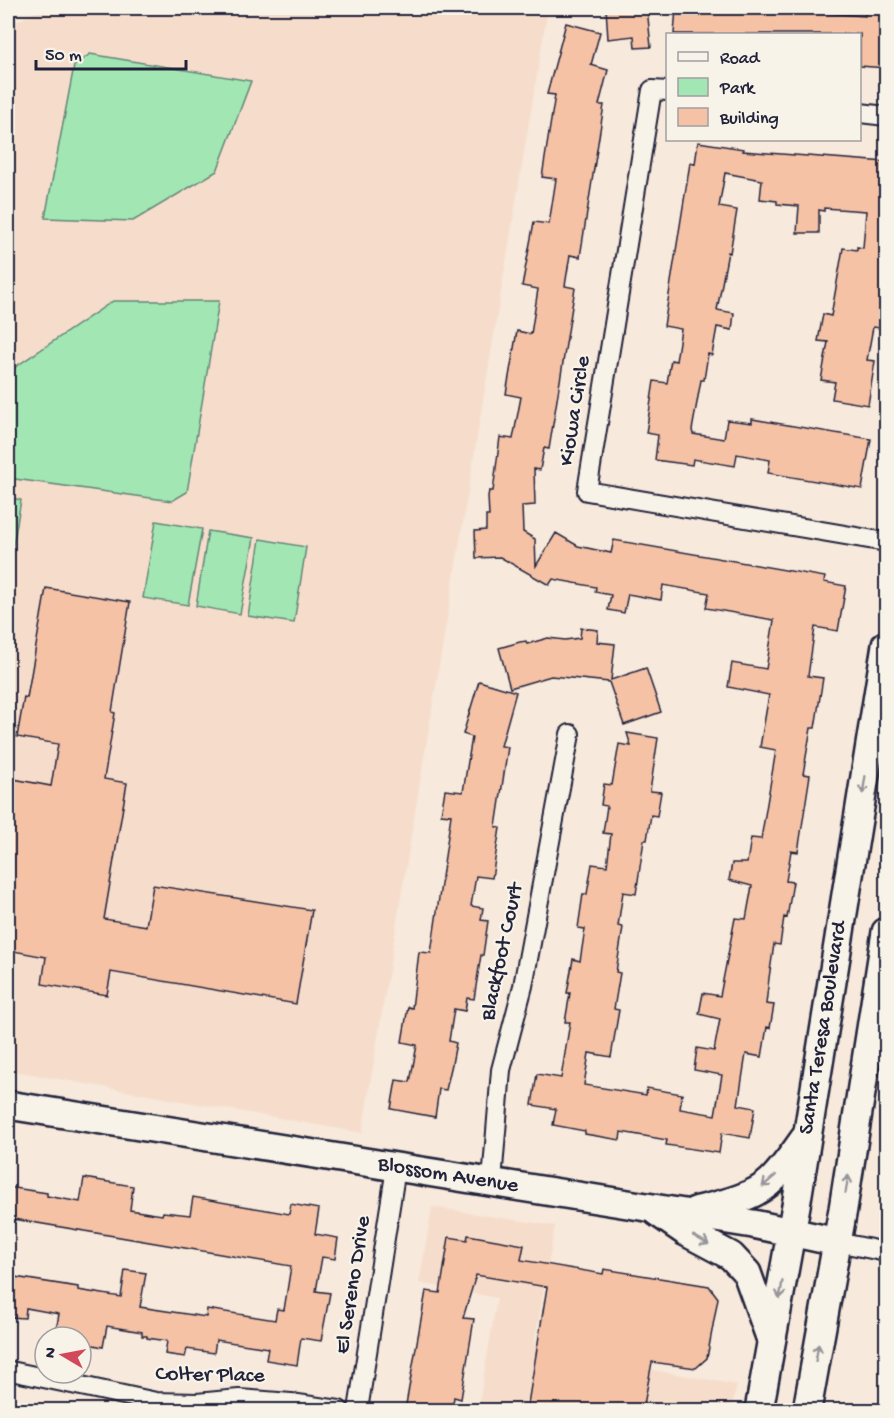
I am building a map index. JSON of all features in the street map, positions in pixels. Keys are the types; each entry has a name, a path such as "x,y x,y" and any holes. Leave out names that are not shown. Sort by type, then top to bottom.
{"main road":[{"name":"Santa Teresa Boulevard","path":"759,1410 791,1232 886,645"},
{"name":"Santa Teresa Boulevard","path":"807,1410 881,998 886,932"},
{"name":"Blossom Avenue","path":"8,1105 687,1213 837,1242"},
{"path":"687,1213 733,1201 762,1187 771,1181 806,1136"},
{"path":"651,1208 686,1232 730,1256 747,1273 772,1343"}],"street":[{"name":"Kiowa Circle","path":"666,92 652,90 587,491 886,542"},
{"path":"861,113 886,116"},
{"name":"Blackfoot Court","path":"492,1182 501,1070 523,986 570,734"},
{"name":"El Sereno Drive","path":"358,1410 396,1168"},
{"name":"Blossom Avenue","path":"837,1242 886,1252"},
{"name":"Colter Place","path":"11,1371 156,1402 197,1403 239,1399 291,1402 339,1410"}],"shaded area":[{"path":"43,8 548,8 362,1133 8,1070 8,26"},
{"path":"432,1207 555,1226 534,1345 581,1353 582,1357 737,1385 731,1410 478,1410 497,1298 419,1283"}],"green space":[{"path":"90,54 251,81 217,171 133,221 45,218 74,66"},
{"path":"113,301 219,301 187,492 172,501 8,478 8,372"},
{"path":"8,497 21,500 8,576"},
{"path":"156,521 202,529 188,605 143,598"},
{"path":"208,531 254,538 240,614 196,606"},
{"path":"260,539 306,547 294,623 248,616"}],"building":[{"path":"606,8 647,8 651,47 635,48 634,36 608,39"},
{"path":"676,8 756,8 865,16 865,12 886,14 886,68 861,66 861,33 674,33"},
{"path":"566,23 600,32 591,65 608,70 599,105 604,105 580,257 570,255 565,286 575,288 549,449 544,448 540,470 534,469 535,505 522,506 523,532 535,539 536,566 556,533 578,546 611,553 614,540 825,577 824,582 846,586 838,631 815,627 808,676 823,678 815,728 811,728 803,774 810,775 798,852 791,851 786,881 793,882 787,918 784,917 780,945 774,944 766,1004 774,1005 770,1028 767,1027 762,1057 746,1054 738,1105 755,1108 750,1138 722,1133 719,1153 666,1145 667,1140 621,1132 620,1140 585,1134 585,1131 553,1125 556,1109 532,1105 537,1074 561,1078 570,1022 565,1022 570,993 567,993 573,959 580,961 585,929 578,928 583,894 587,894 592,864 607,866 611,834 603,833 607,806 601,805 604,784 612,785 619,744 631,746 627,733 658,738 650,791 661,792 657,816 651,815 647,840 644,840 636,894 623,892 618,926 623,927 616,972 620,973 614,1009 619,1010 611,1057 589,1053 584,1085 646,1095 647,1088 682,1094 680,1109 715,1115 722,1075 694,1070 697,1048 714,1051 720,1019 699,1014 703,993 720,996 735,918 746,919 752,886 729,880 732,863 747,863 751,838 761,839 776,750 760,747 769,695 728,687 732,663 766,669 774,620 706,608 709,593 663,585 661,600 628,594 624,613 608,610 611,595 595,592 596,587 553,579 549,585 500,557 476,558 475,531 486,530 486,516 489,516 488,496 489,491 493,491 500,437 513,439 521,397 506,394 517,331 531,334 538,289 522,286 534,222 549,224 556,179 542,177 555,95 547,94"},
{"path":"698,142 744,149 743,151 886,162 884,250 886,251 886,268 880,306 885,307 881,328 873,327 867,360 875,361 868,405 832,399 835,382 821,380 828,342 818,341 823,314 831,316 843,248 857,250 857,247 863,248 866,211 824,208 824,211 819,210 819,233 797,233 799,206 777,204 777,201 760,199 762,180 725,173 719,207 737,210 717,310 734,313 732,330 717,327 712,355 708,354 704,380 701,380 692,430 693,434 724,439 727,420 752,423 752,419 871,439 862,489 768,473 770,460 737,454 735,466 693,459 692,465 655,460 658,435 646,433 654,381 667,383 671,360 676,361 681,329 664,326 690,163 695,164"},
{"path":"46,588 130,602 112,712 115,713 104,779 127,783 104,919 146,926 153,885 312,910 296,1004 111,972 107,995 42,984 46,957 8,950 8,778 51,786 58,744 17,737 24,697 27,698"},
{"path":"581,628 598,630 597,642 615,644 611,680 646,668 661,712 624,725 609,682 551,676 510,688 499,648 548,638 565,640 580,638"},
{"path":"479,681 516,692 501,746 508,747 496,827 500,828 492,878 476,876 471,906 483,908 481,920 488,921 483,955 481,955 474,999 467,998 465,1011 454,1009 449,1041 456,1043 446,1090 439,1089 435,1117 391,1109 396,1080 410,1082 417,1045 402,1042 408,1007 412,1008 419,952 431,953 451,815 441,814 445,790 463,792 472,737 463,734"},
{"path":"84,1178 133,1186 130,1210 162,1215 163,1212 190,1215 193,1197 289,1214 291,1204 319,1209 315,1234 338,1238 335,1259 322,1257 316,1291 330,1293 321,1341 301,1338 297,1365 266,1360 268,1348 216,1340 214,1353 187,1349 185,1357 165,1354 167,1341 147,1338 147,1336 142,1336 142,1332 107,1326 103,1347 93,1345 93,1325 57,1325 59,1314 26,1308 25,1318 8,1317 8,1276 78,1287 78,1290 121,1297 125,1270 146,1273 140,1307 206,1317 207,1309 275,1320 277,1309 284,1310 291,1266 8,1218 8,1187 47,1193 47,1196 80,1202"},
{"path":"468,1235 524,1245 521,1260 603,1274 604,1269 709,1286 718,1298 707,1358 696,1368 652,1362 643,1410 527,1410 547,1287 476,1275 463,1318 474,1319 461,1399 454,1397 452,1410 405,1410 426,1291 440,1293 449,1237 467,1240"}]}
